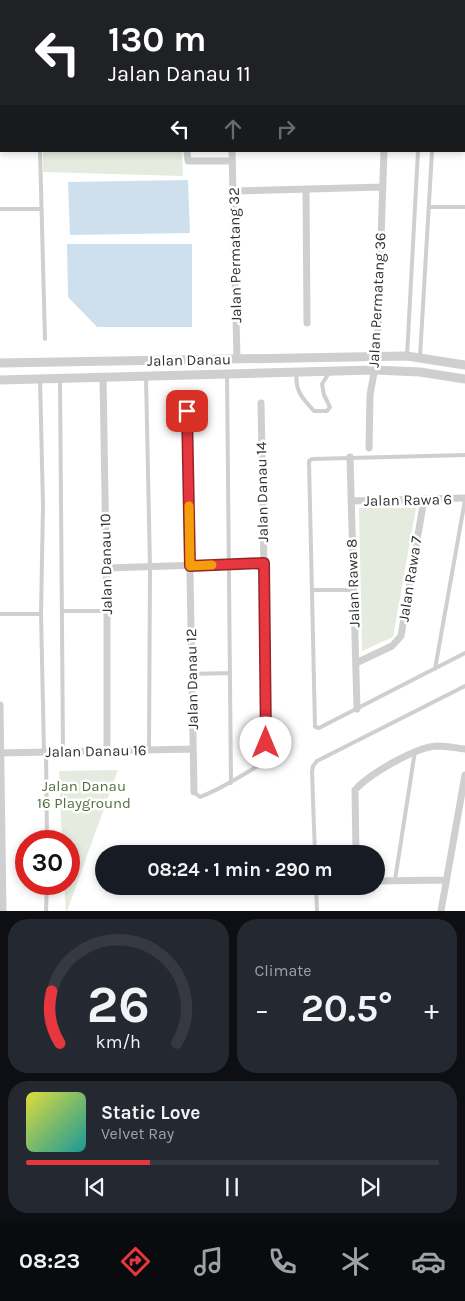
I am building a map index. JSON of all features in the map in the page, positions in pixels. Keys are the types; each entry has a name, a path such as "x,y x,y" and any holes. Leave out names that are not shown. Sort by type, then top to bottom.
{"street":[{"path":"187,152 188,161 232,161"},
{"name":"Jalan Permatang 32","path":"232,152 237,359"},
{"name":"Jalan Permatang 36","path":"369,448 370,395 377,356 384,152"},
{"path":"233,192 383,187"},
{"path":"306,189 307,323"},
{"name":"Jalan Danau","path":"0,363 406,356 465,365"},
{"name":"Jalan Danau","path":"0,380 374,370 420,372 465,377"},
{"name":"Jalan Danau 10","path":"103,378 107,611 107,751"},
{"name":"Jalan Danau 14","path":"261,404 266,760"},
{"name":"Jalan Danau 12","path":"187,411 194,792"},
{"name":"Jalan Rawa 8","path":"350,458 357,708"},
{"name":"Jalan Rawa 7","path":"356,662 392,646 401,636 424,499"},
{"name":"Jalan Rawa 6","path":"351,501 465,499"},
{"path":"106,568 264,563"},
{"path":"0,705 3,911"},
{"path":"356,845 355,790 376,773 415,751 437,746 463,749"},
{"name":"Jalan Danau 16","path":"0,753 193,749"},
{"path":"441,911 465,775"},
{"path":"385,881 446,880"}],"lane":[{"path":"40,152 45,339"},
{"path":"406,356 418,152"},
{"path":"420,357 432,152"},
{"path":"429,207 465,207"},
{"path":"0,209 42,209"},
{"path":"297,372 295,382 300,396 314,411 327,411 330,407 324,395 322,384 330,371"},
{"path":"227,374 231,783"},
{"path":"146,376 150,567 149,750"},
{"path":"40,379 43,506 42,614 47,830"},
{"path":"60,379 63,751"},
{"path":"465,454 312,459 309,461 315,727 318,728 465,653"},
{"path":"435,669 465,499"},
{"path":"312,590 354,590"},
{"path":"62,611 107,611"},
{"path":"0,614 42,614"},
{"path":"191,674 230,673"},
{"path":"315,845 312,772 317,761 465,686"},
{"path":"395,880 415,751"},
{"path":"194,792 200,796 231,783 266,760"},
{"path":"46,911 47,895"},
{"path":"316,895 317,911"}],"green space":[{"path":"43,152 182,152 183,176 43,172"},
{"path":"359,508 416,508 393,637 362,651"},
{"name":"Jalan Danau 16 Playground","path":"118,770 80,875 80,830 62,830 59,771"},
{"name":"Jalan Danau 16 Playground","path":"65,895 73,895 67,911"}],"water":[{"path":"188,180 190,233 70,235 68,182"},
{"path":"67,244 192,244 192,327 97,327 68,297"}],"slow traffic":[{"path":"189,506 190,566 212,565"}],"route":[{"path":"187,411 190,566 264,563 266,743"}]}
